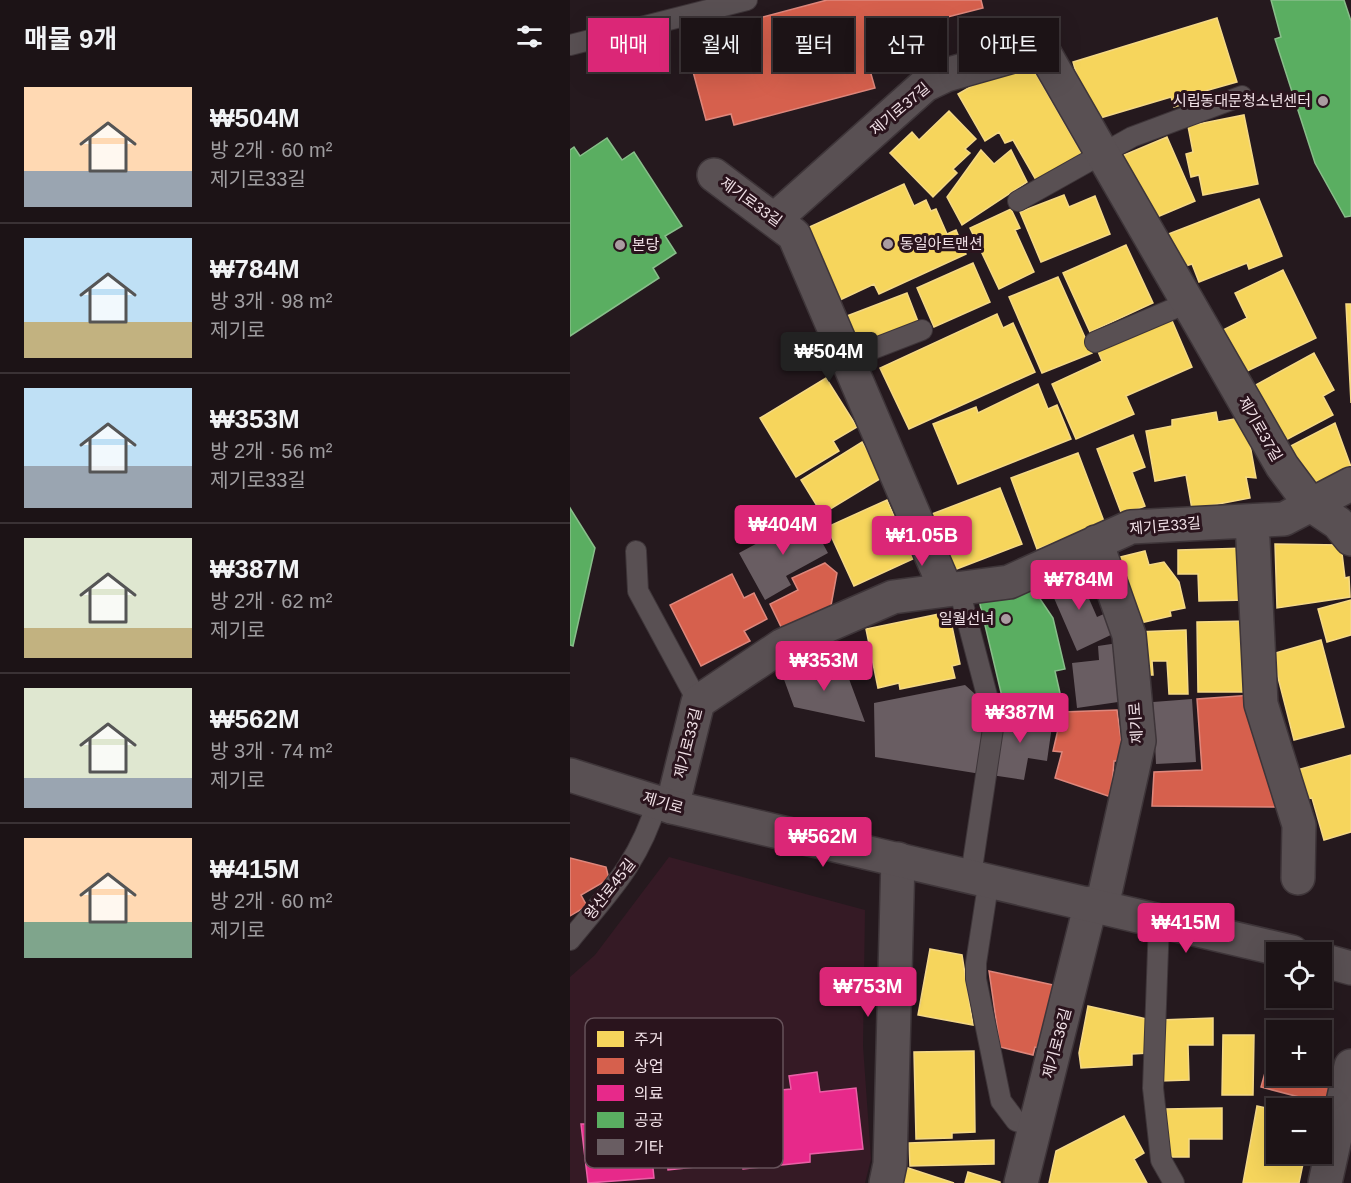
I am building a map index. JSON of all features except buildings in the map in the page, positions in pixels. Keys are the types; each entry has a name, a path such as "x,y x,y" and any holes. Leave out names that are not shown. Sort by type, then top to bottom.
{"street":[{"name":"제기로37길","path":"774,220 925,85 946,75 1035,49 1045,54 1282,466 1311,505 1338,523 1351,539"},
{"name":"제기로33길","path":"714,175 794,234 847,359 952,590"},
{"name":"제기로33길","path":"665,804 698,702 775,649 868,606 893,597 983,587 1019,578 1117,531 1143,526 1284,519 1351,484"},
{"path":"1252,521 1260,693 1265,722 1299,825 1298,878"},
{"name":"제기로","path":"1096,542 1129,635 1139,741 1096,904"},
{"name":"제기로","path":"570,775 665,804 1266,946"},
{"path":"886,1183 890,1164 898,859"},
{"name":"제기로36길","path":"1021,1183 1096,904"},
{"path":"1332,963 1351,968"},
{"path":"1325,1183 1351,1066"}],"lane":[{"path":"570,45 747,0"},
{"path":"1018,201 1101,154 1159,125 1242,96"},
{"path":"1095,342 1187,303"},
{"path":"847,359 922,330"},
{"path":"636,551 638,591 698,702"},
{"path":"952,590 994,722 980,877 976,979 1001,1101 1016,1121 1035,1126"},
{"name":"왕산로45길","path":"570,940 632,863 665,804"},
{"path":"1159,921 1153,1089 1161,1160 1174,1183"}],"shaded area":[{"path":"669,857 865,910 863,1046 871,1159 865,1183 570,1183 570,977 595,955"}],"place":[{"name":"시립동대문청소년센터","path":"1323,101"},
{"name":"동일아트맨션","path":"888,244"},
{"name":"본당","path":"620,245"},
{"name":"일월선녀","path":"1006,619"}]}
